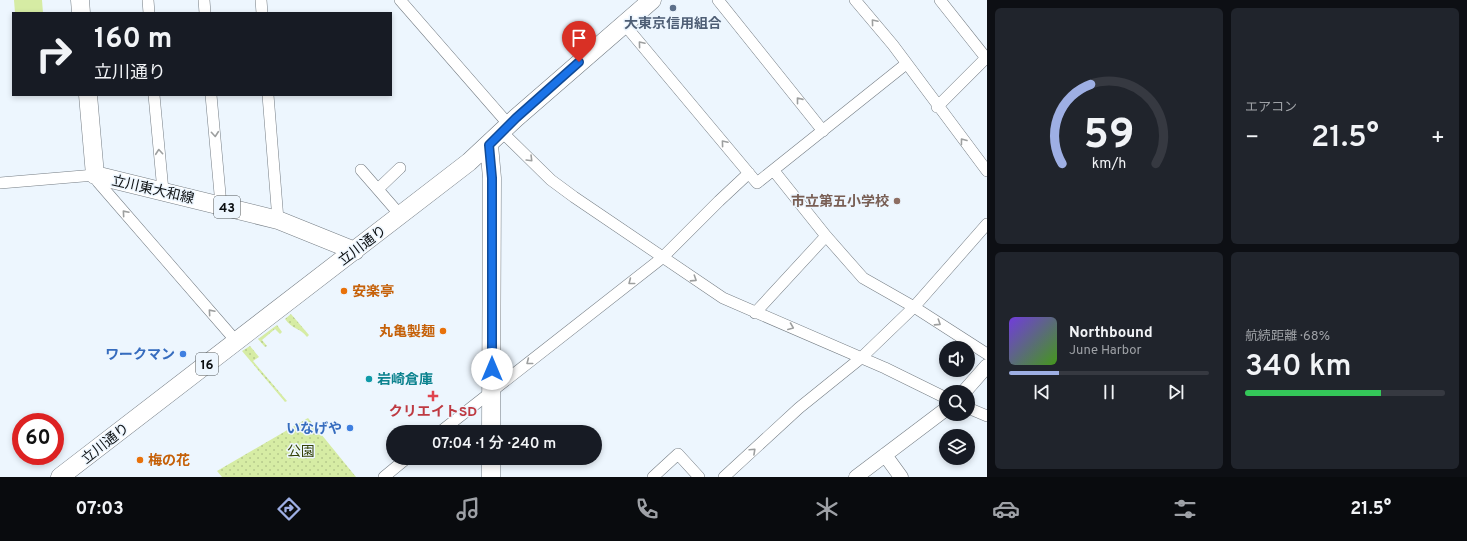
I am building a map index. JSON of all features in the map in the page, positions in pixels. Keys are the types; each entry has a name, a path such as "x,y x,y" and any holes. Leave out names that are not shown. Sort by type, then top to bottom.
{"main road":[{"path":"80,0 81,12"},
{"name":"立川通り","path":"60,477 401,216 489,145 505,128 652,0"},
{"name":"立川東大和線","path":"88,96 95,175 278,220 355,251"},
{"path":"489,145 492,178 491,425"},
{"path":"491,465 491,477"}],"street":[{"path":"148,0 149,12"},
{"path":"204,0 205,12"},
{"path":"261,0 262,12"},
{"path":"400,0 505,128 551,180 662,258 723,298 862,358 939,395"},
{"path":"718,0 823,131"},
{"path":"855,0 893,45 937,107 987,171"},
{"path":"937,107 987,58 940,0"},
{"path":"624,24 757,183 774,171 906,64"},
{"path":"154,96 163,191"},
{"path":"211,96 221,205"},
{"path":"268,96 278,220"},
{"path":"378,189 400,168"},
{"path":"362,170 401,216"},
{"path":"774,171 826,236 863,278 914,307 987,354"},
{"path":"449,425 662,258 718,201 749,173"},
{"path":"0,183 95,175 98,182 236,341"},
{"path":"726,476 799,408 862,358 914,307 987,224"},
{"path":"755,313 826,236"},
{"path":"970,385 987,366"},
{"path":"975,411 987,416"},
{"path":"856,477 939,414"},
{"path":"653,477 678,454 699,477"},
{"path":"885,456 901,477"},
{"path":"384,477 399,465"}],"green space":[{"path":"14,0 42,0 43,12 15,12"},
{"path":"291,314 309,335 307,337 285,319"},
{"path":"277,325 282,332 280,334 275,329 262,340 267,346 265,347 258,339"},
{"path":"250,346 259,357 253,361 287,401 285,402 242,351"},
{"name":"公園","path":"308,418 356,477 222,477 217,471"}],"place":[{"name":"大東京信用組合","path":"673,8"},
{"name":"市立第五小学校","path":"897,201"},
{"name":"安楽亭","path":"344,291"},
{"name":"丸亀製麺","path":"443,331"},
{"name":"ワークマン","path":"183,354"},
{"name":"岩崎倉庫","path":"369,379"},
{"name":"クリエイトSD","path":"433,396"},
{"name":"いなげや","path":"350,428"},
{"name":"梅の花","path":"140,460"}],"route":[{"path":"492,369 492,162 489,145 516,118 579,62"}]}
